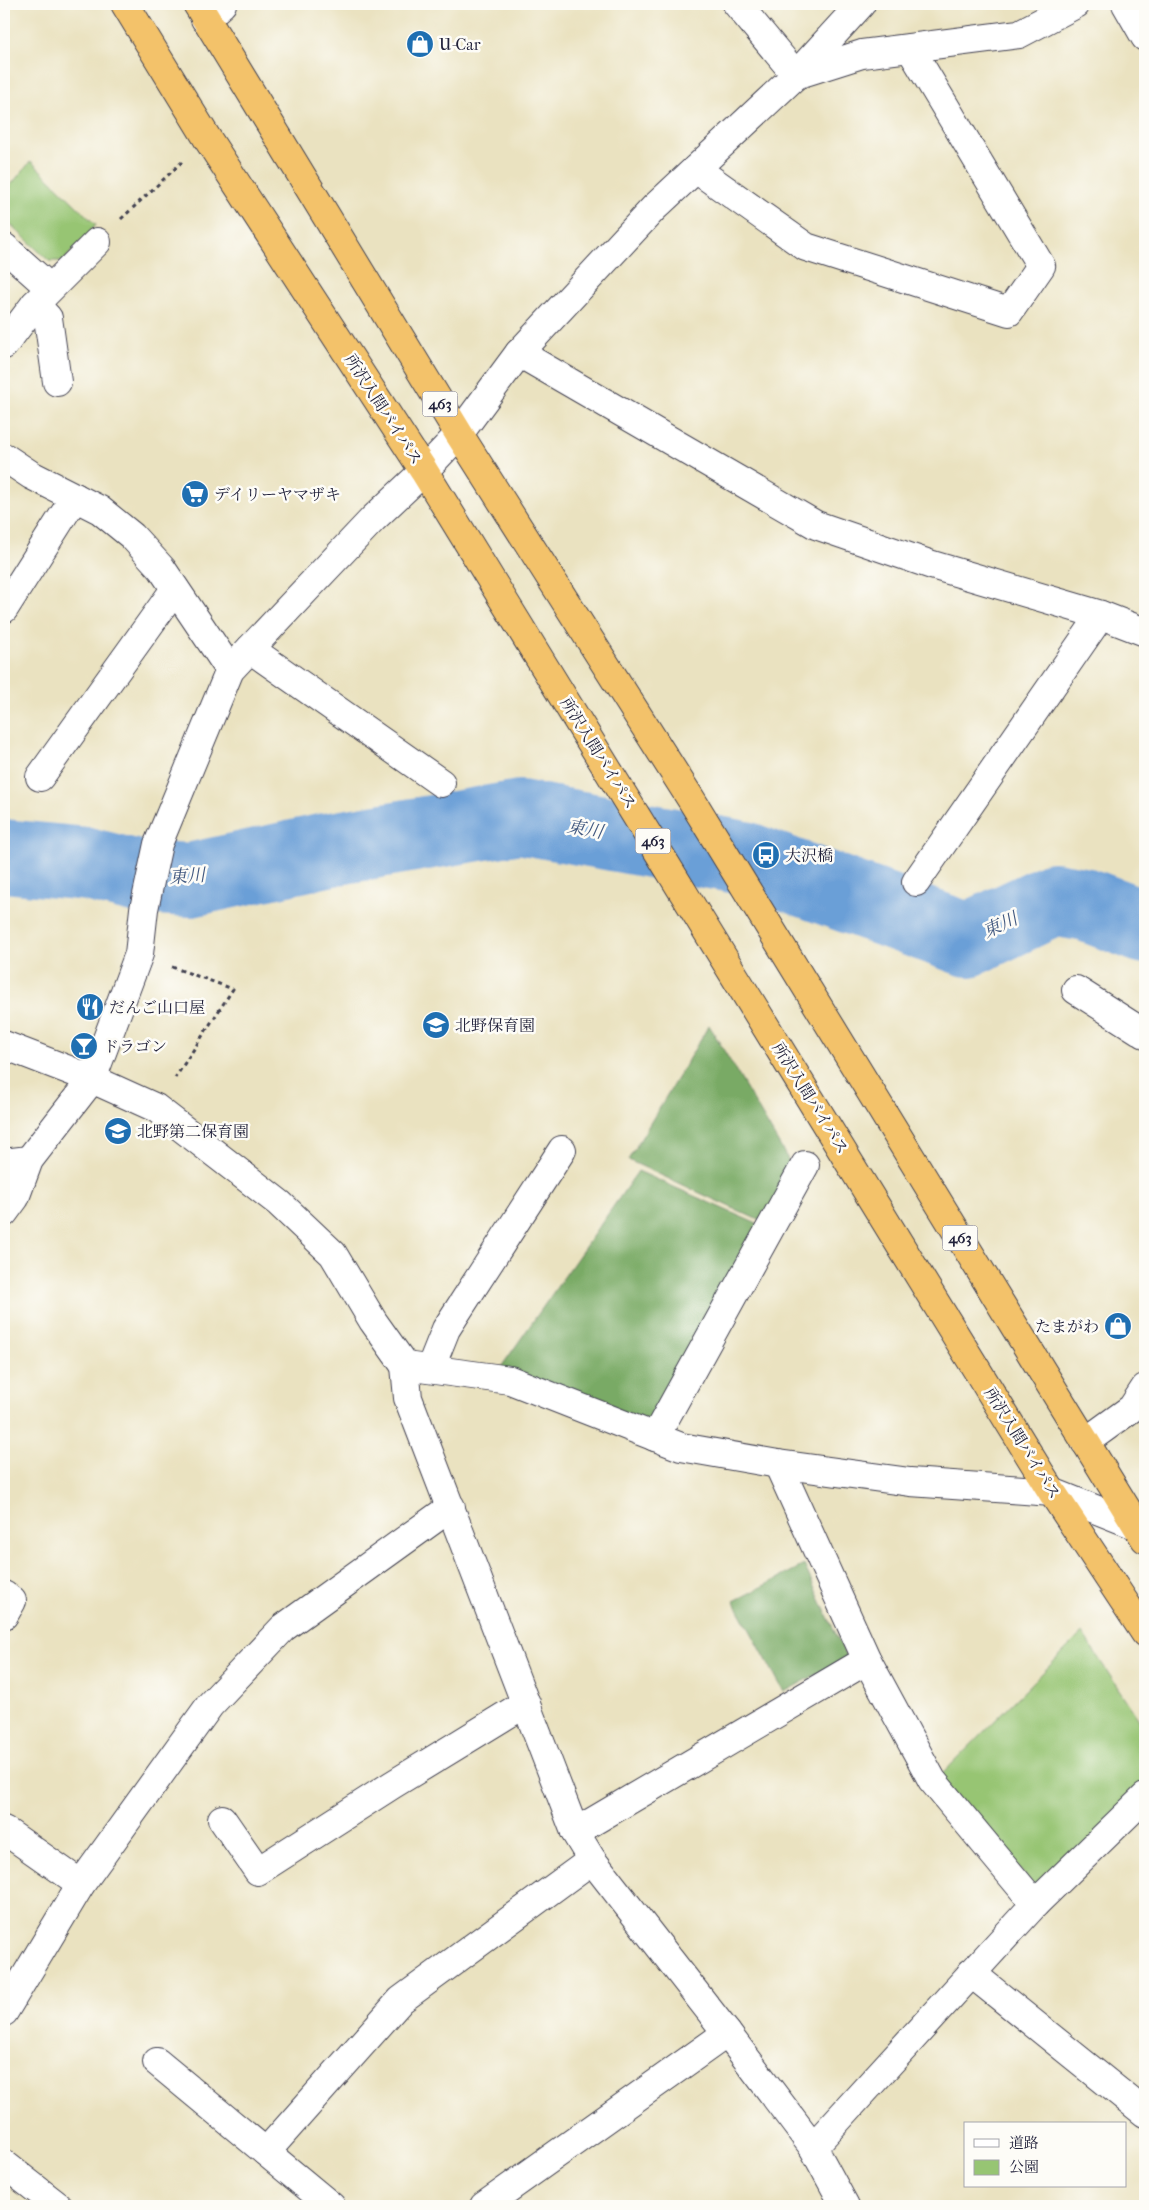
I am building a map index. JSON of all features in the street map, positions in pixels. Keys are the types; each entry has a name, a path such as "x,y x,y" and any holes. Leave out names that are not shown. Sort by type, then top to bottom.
{"highway":[{"name":"所沢入間バイパス","path":"125,4 207,138 424,471 606,764 1052,1492 1145,1633"},
{"name":"463","path":"208,9 459,434 692,799 1085,1442 1142,1531"}],"street":[{"path":"737,4 796,75"},
{"path":"4,1213 15,1198 16,1162 92,1079 139,954 144,909 158,844 230,670 373,518 424,471 459,434 519,353 654,208 796,75 861,4"},
{"path":"796,75 862,54 1019,34 1076,4"},
{"path":"1126,4 1145,38"},
{"path":"696,169 806,247 1009,312 1041,266 910,48"},
{"path":"4,345 42,296 97,242"},
{"path":"4,247 42,296 48,318 57,382"},
{"path":"519,353 816,525 932,565 1101,615 1145,632"},
{"path":"4,457 31,475 100,510 132,536 162,569 230,670"},
{"path":"4,608 75,497"},
{"path":"40,777 175,589"},
{"path":"916,882 1101,615"},
{"path":"250,649 441,783"},
{"path":"1076,990 1145,1034"},
{"path":"4,1045 92,1079 156,1108 279,1203 334,1254 373,1321 418,1368 510,1380 681,1447 778,1464 910,1482 1052,1492 1142,1531"},
{"path":"562,1150 446,1329 418,1368 408,1398 575,1832 592,1860 727,2032 813,2147 846,2206"},
{"path":"655,1437 805,1165"},
{"path":"1085,1442 1132,1408 1145,1388"},
{"path":"778,1464 867,1660 932,1780 1035,1904"},
{"path":"4,2012 81,1884 210,1704 282,1628 451,1508"},
{"path":"4,1595 12,1601 4,1614"},
{"path":"575,1832 867,1660"},
{"path":"222,1819 258,1871 392,1785 526,1703"},
{"path":"813,2147 1035,1904 1145,1797"},
{"path":"4,1830 81,1884"},
{"path":"266,2152 401,2000 592,1860"},
{"path":"971,1973 1145,2113"},
{"path":"484,2206 727,2032"},
{"path":"157,2062 331,2206"},
{"path":"4,2164 58,2206"}],"path":[{"path":"97,242 184,160"},
{"path":"139,954 233,989 156,1108"}],"green space":[{"path":"31,161 96,225 63,261 49,261 4,218 4,193"},
{"path":"709,1025 793,1168 765,1223 628,1160"},
{"path":"638,1171 764,1227 646,1426 499,1370"},
{"path":"804,1565 847,1658 784,1692 734,1601"},
{"path":"1082,1633 1145,1729 1145,1786 1038,1890 938,1778"}],"water":[{"path":"4,847 84,854 135,864 131,888 4,864"}],"waterway":[{"name":"東川","path":"4,856 87,864 138,877 190,880 326,850 520,817 744,858 968,940 1054,899 1087,905 1145,927"}],"place":[{"name":"U-Car","path":"420,44"},
{"name":"デイリーヤマザキ","path":"195,494"},
{"name":"大沢橋","path":"766,855"},
{"name":"だんご山口屋","path":"90,1007"},
{"name":"北野保育園","path":"436,1025"},
{"name":"ドラゴン","path":"84,1046"},
{"name":"北野第二保育園","path":"118,1131"},
{"name":"たまがわ","path":"1118,1326"}]}
